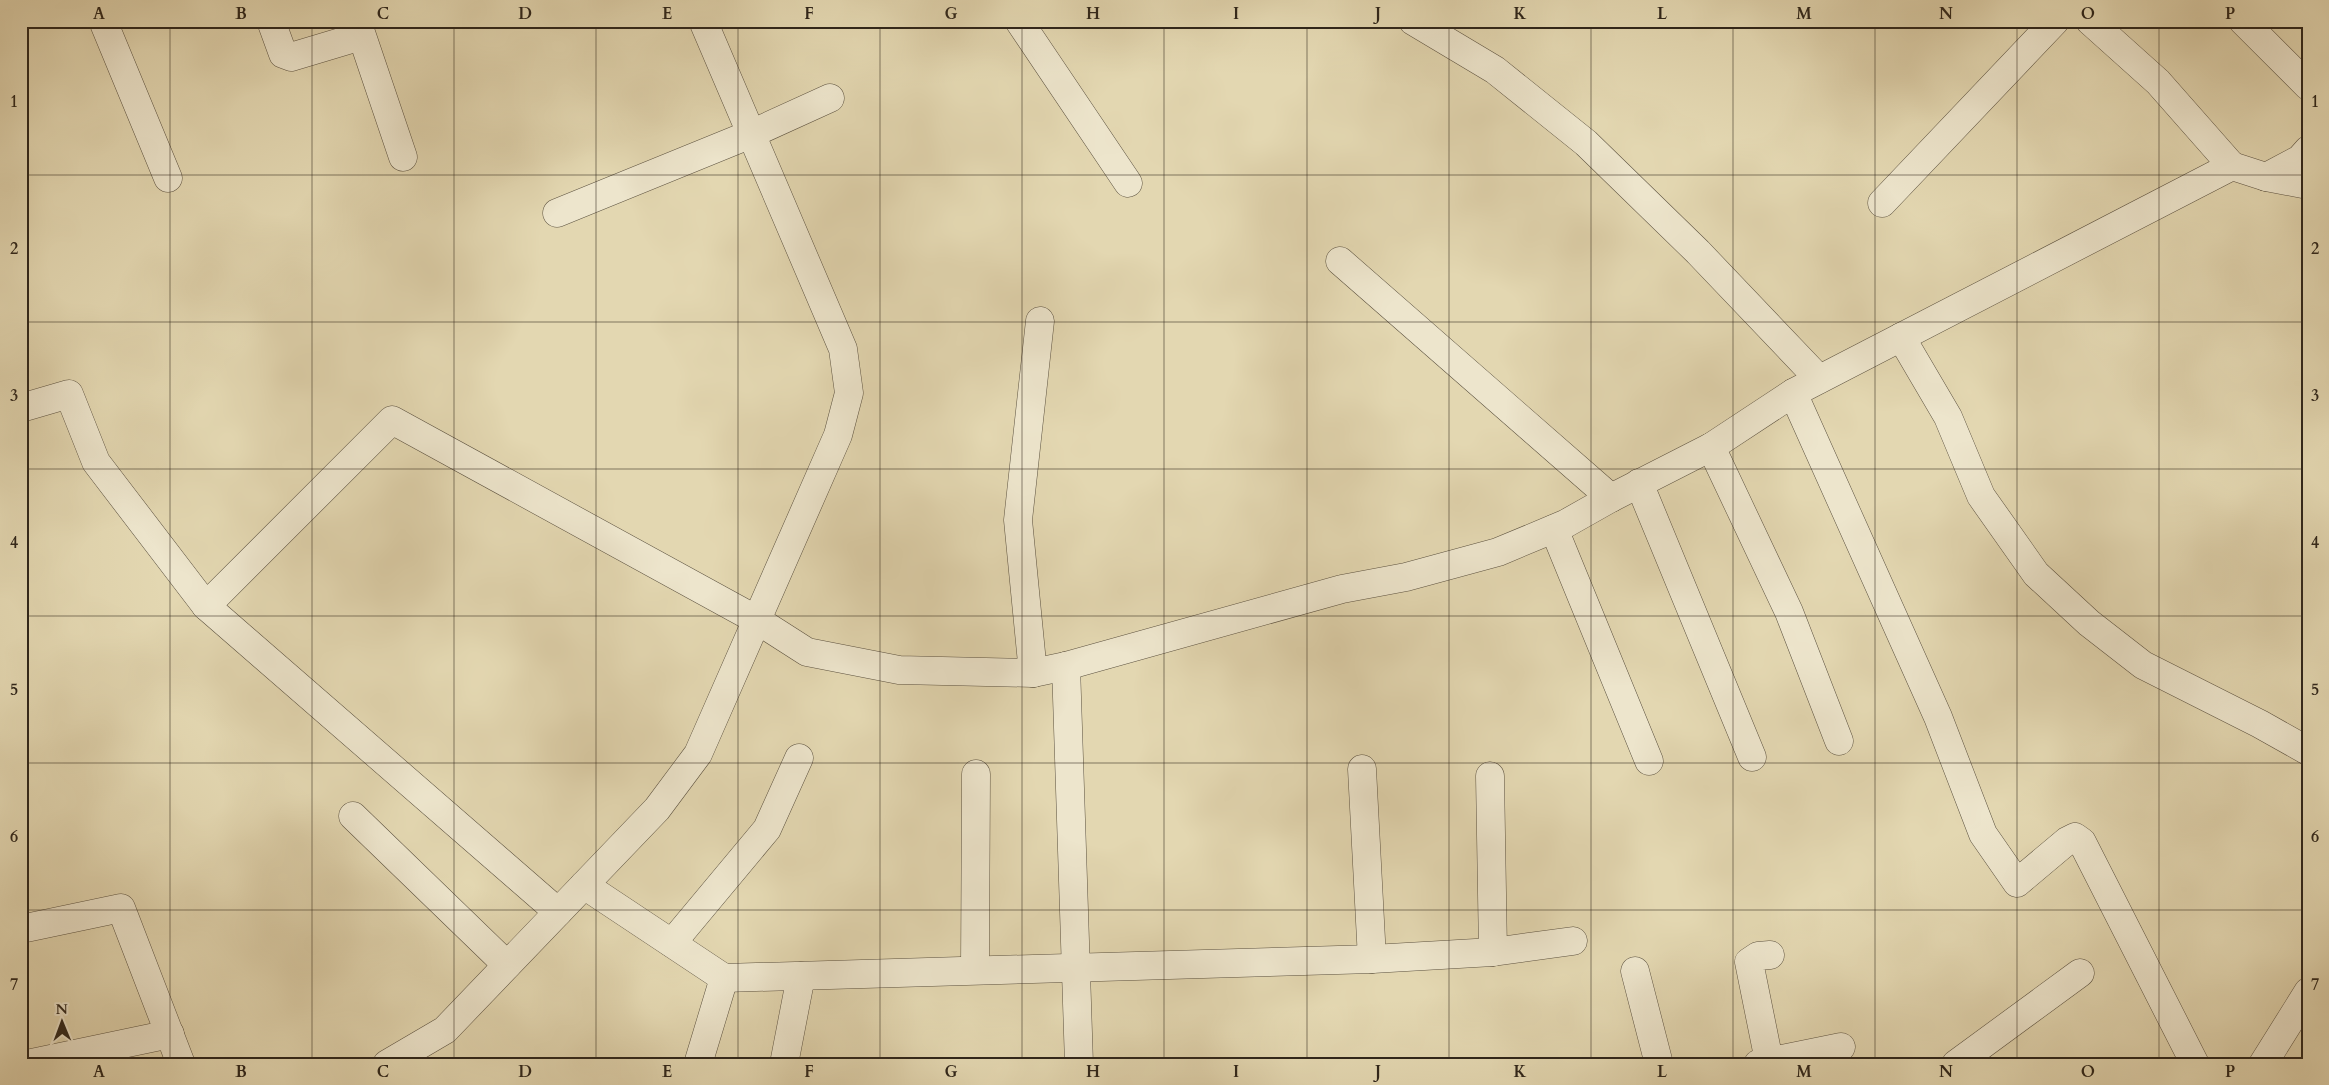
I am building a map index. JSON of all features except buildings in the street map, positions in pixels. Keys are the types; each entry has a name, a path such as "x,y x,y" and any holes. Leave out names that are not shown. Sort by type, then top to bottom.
{"street":[{"path":"103,21 168,178"},
{"path":"271,21 283,54 291,57 359,28 403,158"},
{"path":"387,1064 445,1030 657,809 698,754 838,435 849,393 843,349 703,21"},
{"path":"1019,21 1128,183"},
{"path":"1413,21 1495,70 1586,143 1698,252 1819,379"},
{"path":"2090,21 2158,82 2232,166 2266,177 2308,185"},
{"path":"2242,21 2308,86"},
{"path":"1882,203 2052,22"},
{"path":"557,213 751,134 830,98"},
{"path":"2266,177 2300,159 2308,150"},
{"path":"206,606 392,420 757,620 807,652 899,670 1033,673 1066,666 1342,589 1406,577 1498,552 1554,528 1711,447 1793,393 1819,379 2232,166"},
{"path":"1340,261 1611,498"},
{"path":"1033,673 1018,520 1040,320"},
{"path":"1901,337 1948,417 1981,496 2036,574 2089,623 2144,665 2260,724 2308,751"},
{"path":"1793,393 1938,717 1983,834 2017,883 2067,841 2075,837 2082,842 2195,1064"},
{"path":"21,408 69,394 96,462 206,606 558,912"},
{"path":"1711,447 1789,612 1839,741"},
{"path":"1639,483 1752,757"},
{"path":"1554,528 1649,761"},
{"path":"1066,666 1079,1064"},
{"path":"672,943 767,829 799,758"},
{"path":"1362,769 1372,959"},
{"path":"975,970 976,774"},
{"path":"1490,776 1493,952"},
{"path":"353,816 507,965"},
{"path":"584,885 724,978 1076,966 1372,959 1493,952 1573,941"},
{"path":"21,929 120,908 182,1064"},
{"path":"1770,955 1758,956 1749,962 1764,1062 1841,1047"},
{"path":"1635,971 1660,1064"},
{"path":"1956,1064 2080,973"},
{"path":"784,1064 801,976"},
{"path":"698,1064 724,978"},
{"path":"2263,1064 2308,992"},
{"path":"27,1064 170,1034"}]}
